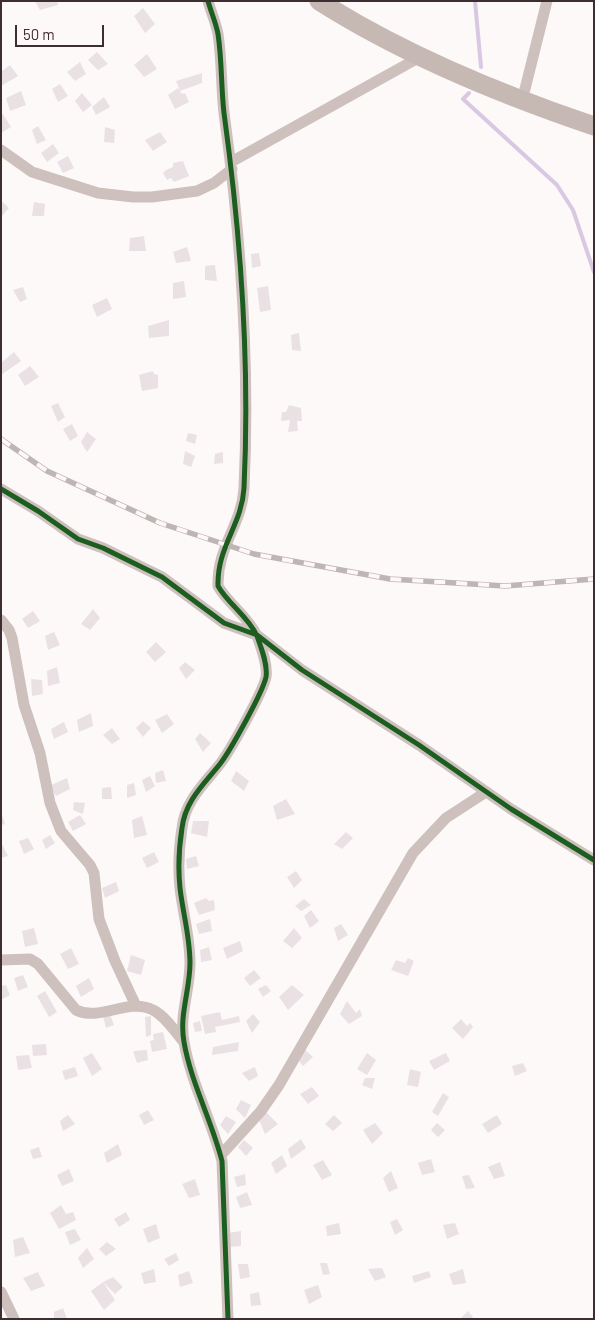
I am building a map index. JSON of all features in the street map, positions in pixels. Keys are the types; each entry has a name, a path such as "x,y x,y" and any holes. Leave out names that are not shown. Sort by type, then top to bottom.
{"main road":[{"path":"319,1 420,57 522,101 594,126"}],"street":[{"path":"208,1 217,31 220,82 231,166 246,347 245,459 242,504 224,544 218,586 257,635 302,670 419,745 486,792 594,860"},
{"path":"522,101 548,1"},
{"path":"1,150 32,172 98,193 152,197 197,191 214,183 231,166 420,57"},
{"path":"1,489 38,511 78,539 103,548 162,577 224,623 257,635"},
{"path":"1,620 9,630 12,638 24,705 42,763 50,803 61,831 90,865 94,874 99,920 114,961 136,1006"},
{"path":"228,1319 224,1178 221,1155 183,1041 181,1026 190,958 190,941 180,886 182,826 188,806 196,792 228,753 266,677 266,668 257,635"},
{"path":"221,1155 261,1111 279,1085 413,853 446,818 486,792"},
{"path":"1,960 30,959 38,964 76,1010 84,1015 136,1006 154,1010 183,1041"},
{"path":"1,1292 14,1319"}],"building":[{"path":"35,1 57,1 58,5 40,10"},
{"path":"143,8 155,24 145,33 134,16"},
{"path":"97,52 108,64 98,70 88,60"},
{"path":"147,54 157,69 144,77 134,65"},
{"path":"80,62 86,74 75,81 67,72"},
{"path":"10,65 18,76 1,86 1,72"},
{"path":"202,73 202,83 180,91 176,81"},
{"path":"60,84 68,96 58,102 52,89"},
{"path":"178,88 182,94 185,93 189,102 175,109 168,95"},
{"path":"21,91 26,105 10,111 6,98"},
{"path":"82,93 92,105 83,112 75,101"},
{"path":"104,97 110,107 96,115 92,107"},
{"path":"3,114 11,127 1,133 1,116"},
{"path":"38,126 46,140 37,144 32,130"},
{"path":"105,127 115,130 114,143 104,142"},
{"path":"160,132 167,142 153,151 145,140"},
{"path":"53,144 59,153 47,162 41,153"},
{"path":"68,156 74,168 63,173 57,162"},
{"path":"183,161 189,176 174,182 171,178 167,180 163,173 173,167 173,163"},
{"path":"3,202 9,208 1,217 1,204"},
{"path":"34,202 45,204 44,216 32,216"},
{"path":"144,236 146,251 129,251 130,238"},
{"path":"187,247 191,261 176,263 173,252"},
{"path":"259,253 261,266 252,268 251,254"},
{"path":"215,265 217,281 205,280 205,266"},
{"path":"184,281 186,297 173,299 173,283"},
{"path":"268,286 271,310 260,312 257,288"},
{"path":"23,287 27,299 20,302 13,290"},
{"path":"107,298 112,309 97,317 92,305"},
{"path":"169,320 169,336 149,338 148,326"},
{"path":"299,333 301,351 292,350 291,335"},
{"path":"14,352 21,361 1,375 1,363"},
{"path":"30,366 39,377 25,386 18,375"},
{"path":"153,371 154,374 158,375 158,388 142,391 139,375"},
{"path":"58,403 65,417 58,422 51,406"},
{"path":"289,405 301,408 302,421 297,421 298,431 288,432 290,420 281,421 282,412 286,412"},
{"path":"72,424 78,436 70,441 63,429"},
{"path":"87,432 96,439 87,452 81,442"},
{"path":"188,433 197,435 195,444 186,441"},
{"path":"185,451 195,456 191,467 183,464"},
{"path":"223,452 223,463 214,464 215,454"},
{"path":"93,609 100,618 90,630 81,624"},
{"path":"33,611 40,621 28,628 22,619"},
{"path":"54,632 60,645 48,650 45,636"},
{"path":"156,642 166,652 155,662 146,652"},
{"path":"185,662 195,670 186,679 179,668"},
{"path":"57,667 60,683 48,686 47,671"},
{"path":"31,679 42,680 43,694 32,696"},
{"path":"91,713 93,726 79,732 77,720"},
{"path":"167,714 174,724 162,733 155,720"},
{"path":"143,721 151,728 143,737 136,728"},
{"path":"64,722 68,732 54,739 51,729"},
{"path":"112,728 120,739 112,744 103,735"},
{"path":"200,733 211,743 203,752 195,739"},
{"path":"163,770 166,781 156,783 155,773"},
{"path":"236,771 249,781 244,791 231,781"},
{"path":"150,776 155,786 146,792 142,780"},
{"path":"67,778 70,789 56,796 49,786"},
{"path":"134,783 136,795 127,798 127,785"},
{"path":"111,787 112,799 102,799 102,788"},
{"path":"286,799 295,814 277,820 273,806"},
{"path":"74,802 85,803 83,814 73,810"},
{"path":"1,812 5,824 1,825"},
{"path":"80,815 86,824 73,831 68,822"},
{"path":"142,816 147,835 134,838 132,820"},
{"path":"193,821 209,821 207,837 191,833"},
{"path":"346,832 353,838 342,849 334,844"},
{"path":"50,835 55,843 46,849 42,840"},
{"path":"28,838 34,849 24,854 19,841"},
{"path":"1,842 8,856 1,858"},
{"path":"154,852 159,862 147,868 142,858"},
{"path":"196,856 199,866 187,869 186,859"},
{"path":"296,871 302,880 294,888 287,877"},
{"path":"116,882 119,891 105,898 102,888"},
{"path":"206,898 209,901 214,900 215,910 199,915 194,903"},
{"path":"304,899 311,905 301,911 295,906"},
{"path":"311,910 319,921 310,928 304,916"},
{"path":"210,919 212,931 199,934 196,924"},
{"path":"341,924 348,935 338,941 334,928"},
{"path":"34,928 38,944 25,947 22,931"},
{"path":"294,928 302,938 292,948 283,941"},
{"path":"240,941 243,951 227,959 223,948"},
{"path":"209,947 212,960 201,962 200,950"},
{"path":"71,948 79,964 68,969 60,954"},
{"path":"131,955 145,960 141,975 127,971"},
{"path":"408,958 414,961 408,976 391,970 396,960 405,963"},
{"path":"254,970 261,978 250,986 244,978"},
{"path":"23,975 28,987 18,991 14,978"},
{"path":"89,978 94,989 81,997 76,986"},
{"path":"6,985 10,995 1,1000 1,986"},
{"path":"266,985 271,991 263,997 258,989"},
{"path":"292,985 304,995 288,1010 279,997"},
{"path":"45,991 57,1012 49,1017 37,996"},
{"path":"347,1001 356,1013 360,1009 362,1016 349,1024 340,1014"},
{"path":"220,1012 222,1020 239,1016 240,1022 215,1027 216,1032 205,1034 201,1016"},
{"path":"110,1014 114,1025 106,1028 103,1016"},
{"path":"253,1014 260,1022 252,1033 246,1021"},
{"path":"151,1016 151,1035 146,1037 145,1017"},
{"path":"461,1019 467,1026 470,1023 473,1027 463,1039 452,1028"},
{"path":"200,1021 202,1031 195,1032 193,1023"},
{"path":"163,1032 167,1049 152,1052 150,1041 154,1040 153,1034"},
{"path":"239,1042 238,1051 212,1055 213,1047"},
{"path":"46,1044 47,1055 33,1056 32,1045"},
{"path":"303,1048 313,1057 303,1066 296,1057"},
{"path":"147,1050 148,1060 137,1063 133,1051"},
{"path":"92,1053 102,1069 92,1076 83,1058"},
{"path":"367,1053 376,1060 367,1075 357,1069"},
{"path":"446,1053 450,1061 434,1070 429,1061"},
{"path":"29,1055 32,1068 18,1070 16,1056"},
{"path":"523,1063 527,1071 515,1076 512,1066"},
{"path":"75,1067 78,1076 65,1080 62,1071"},
{"path":"255,1067 258,1076 249,1081 242,1073"},
{"path":"410,1069 421,1072 418,1087 407,1085"},
{"path":"365,1078 375,1078 372,1089 362,1085"},
{"path":"312,1087 319,1096 308,1104 300,1094"},
{"path":"443,1093 449,1097 438,1116 432,1112"},
{"path":"241,1100 251,1105 245,1118 236,1109"},
{"path":"148,1110 154,1120 144,1125 139,1115"},
{"path":"266,1112 278,1124 265,1134 259,1120"},
{"path":"68,1115 75,1124 63,1131 60,1121"},
{"path":"334,1115 342,1123 333,1131 325,1124"},
{"path":"497,1115 502,1124 488,1133 482,1124"},
{"path":"226,1116 236,1122 228,1134 220,1125"},
{"path":"375,1123 383,1133 372,1144 363,1130"},
{"path":"437,1123 445,1130 438,1137 431,1130"},
{"path":"301,1139 306,1148 291,1159 288,1149"},
{"path":"244,1140 253,1148 246,1156 238,1147"},
{"path":"118,1144 122,1155 107,1163 104,1153"},
{"path":"39,1147 42,1157 33,1159 30,1150"},
{"path":"282,1155 287,1166 276,1174 271,1163"},
{"path":"431,1159 435,1172 422,1175 418,1163"},
{"path":"323,1160 332,1175 322,1180 313,1165"},
{"path":"500,1162 505,1176 494,1179 488,1167"},
{"path":"69,1169 74,1181 62,1186 57,1175"},
{"path":"391,1171 398,1188 389,1192 383,1178"},
{"path":"245,1174 246,1185 237,1187 234,1177"},
{"path":"469,1175 475,1188 466,1189 462,1176"},
{"path":"195,1179 200,1195 189,1198 182,1184"},
{"path":"247,1192 252,1205 240,1208 236,1197"},
{"path":"61,1205 66,1214 73,1212 76,1220 59,1229 50,1213"},
{"path":"126,1212 130,1220 119,1227 114,1219"},
{"path":"397,1219 403,1230 395,1235 390,1222"},
{"path":"339,1223 341,1234 327,1236 326,1226"},
{"path":"455,1223 459,1234 447,1239 443,1225"},
{"path":"156,1224 160,1238 148,1243 143,1229"},
{"path":"75,1229 81,1240 70,1245 65,1232"},
{"path":"241,1231 241,1246 229,1247 228,1233"},
{"path":"23,1237 30,1253 15,1257 13,1240"},
{"path":"107,1242 116,1249 106,1256 99,1249"},
{"path":"87,1248 94,1259 83,1268 78,1258"},
{"path":"176,1253 179,1260 169,1266 164,1259"},
{"path":"320,1263 327,1263 330,1274 323,1275"},
{"path":"238,1264 248,1264 250,1277 240,1279"},
{"path":"382,1268 386,1277 375,1281 368,1269"},
{"path":"154,1269 156,1282 144,1284 141,1273"},
{"path":"463,1269 466,1283 453,1285 449,1274"},
{"path":"189,1271 193,1283 180,1287 178,1275"},
{"path":"429,1271 431,1277 414,1283 412,1276"},
{"path":"38,1272 45,1286 31,1291 23,1278"},
{"path":"113,1277 123,1287 115,1294 103,1282"},
{"path":"103,1282 115,1300 104,1310 91,1291"},
{"path":"318,1285 322,1297 309,1304 304,1290"},
{"path":"259,1292 261,1305 251,1306 250,1294"},
{"path":"63,1308 67,1319 54,1319 54,1312"},
{"path":"468,1311 473,1317 471,1319 460,1319"}],"waterway":[{"path":"475,1 481,67"},
{"path":"469,93 463,99 557,185 573,210 594,272"}],"railway":[{"path":"1,439 47,471 160,523 254,554 390,579 505,586 594,579"}],"cycle path":[{"path":"208,1 218,34 222,93 235,206 243,300 246,394 244,488 239,513 221,559 218,586 257,636 266,672 264,685 238,735 225,757 196,793 187,809 182,828 180,850 180,888 190,953 183,1022 184,1042 191,1072 222,1161 228,1319"},
{"path":"1,489 38,511 78,539 103,548 162,577 224,623 257,635 302,670 419,745 511,809 594,860"}]}
